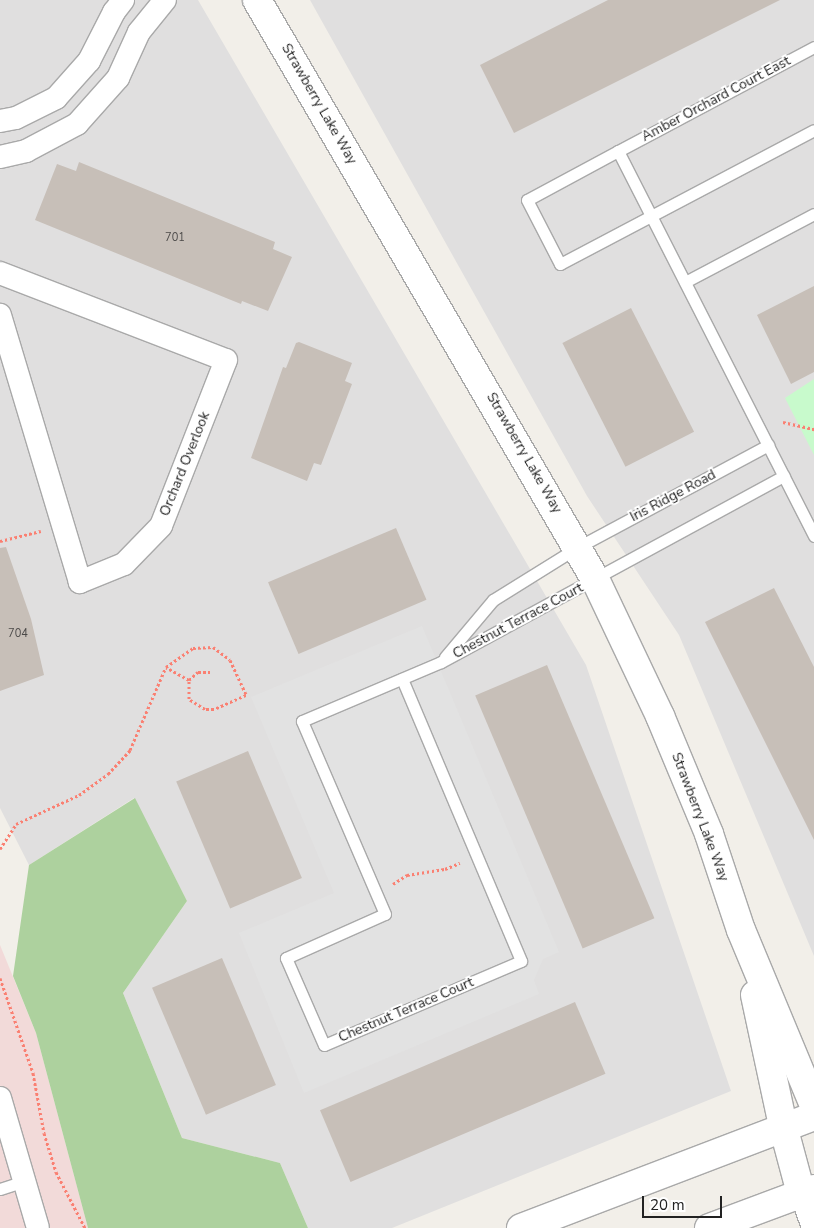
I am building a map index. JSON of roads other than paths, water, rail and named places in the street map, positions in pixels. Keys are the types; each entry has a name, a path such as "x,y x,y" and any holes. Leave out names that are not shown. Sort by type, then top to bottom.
{"street":[{"path":"0,121 16,118 56,98 89,61 114,12 123,0"},
{"path":"0,157 26,151 77,124 118,78 139,32 165,0"},
{"name":"Strawberry Lake Way","path":"258,0 595,579 660,716 709,834 741,930 814,1105"},
{"name":"Orchard Overlook","path":"0,273 226,360 161,526 124,564 80,582 0,315"},
{"name":"Strawberry Lake Way","path":"741,930 783,1126 808,1191 813,1228"},
{"path":"0,1098 38,1228"},
{"path":"521,1228 783,1126 814,1116"},
{"path":"709,1228 808,1191"}],"lane":[{"name":"Amber Orchard Court East","path":"814,47 527,200 560,264 814,130"},
{"path":"618,151 814,536"},
{"path":"685,282 814,214"},
{"name":"Iris Ridge Road","path":"578,548 768,446"},
{"path":"595,579 784,476"},
{"name":"Chestnut Terrace Court","path":"441,662 493,600 578,548"},
{"name":"Chestnut Terrace Court","path":"402,679 521,961 324,1045 286,958 385,914 302,721 441,662 595,579"},
{"path":"0,1189 24,1181"}]}
